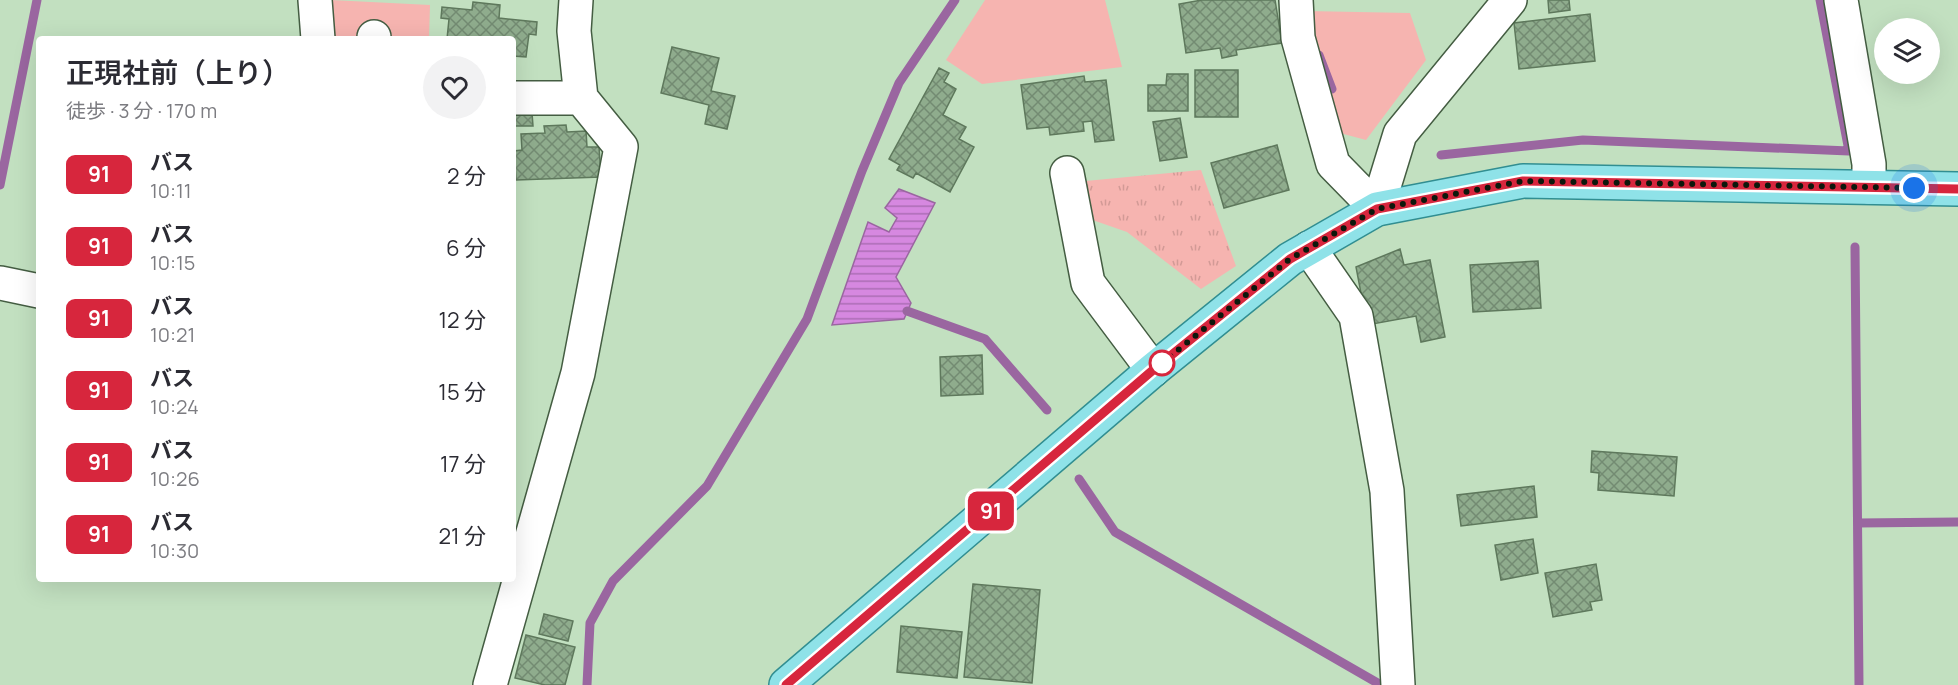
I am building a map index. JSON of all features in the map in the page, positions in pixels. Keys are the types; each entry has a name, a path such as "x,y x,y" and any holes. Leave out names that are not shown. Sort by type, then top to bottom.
{"main road":[{"path":"786,685 1153,370 1290,259 1377,209 1523,181 1958,189"}],"street":[{"path":"315,0 318,36"},
{"path":"490,685 578,373 621,147 581,98 574,31 576,0"},
{"path":"1296,0 1298,38 1333,164 1377,209 1400,134 1510,0"},
{"path":"1841,0 1869,164 1869,187"},
{"path":"516,98 581,98"},
{"path":"1067,173 1088,283 1153,370"},
{"path":"1309,248 1356,316 1387,491 1398,685"},
{"path":"0,283 36,290"}],"green space":[{"path":"331,0 430,5 429,36 327,36"},
{"path":"985,0 1105,0 1122,67 982,84 946,60"},
{"path":"1306,11 1410,13 1426,60 1366,140 1336,132"},
{"path":"1201,170 1236,266 1201,289 1127,232 1081,216 1075,182"}],"shaded area":[{"path":"899,189 935,203 896,277 911,303 904,319 832,325 868,222 889,232 897,218 885,208"}],"building":[{"path":"1202,0 1275,0 1282,43 1236,50 1237,55 1222,58 1220,48 1186,53 1179,4"},
{"path":"1548,0 1569,0 1570,10 1549,13"},
{"path":"473,2 500,5 499,18 537,22 536,35 529,34 526,57 516,56 516,36 447,36 449,19 441,18 442,7 472,10"},
{"path":"1590,14 1595,61 1519,69 1514,23"},
{"path":"672,47 719,58 711,91 735,96 727,129 705,124 709,105 661,93"},
{"path":"939,68 949,73 944,82 956,89 943,115 966,127 959,139 974,147 950,192 916,173 913,178 897,170 900,165 889,159"},
{"path":"1195,70 1238,70 1238,117 1195,117"},
{"path":"1167,74 1188,74 1188,111 1148,111 1148,85 1166,85"},
{"path":"1084,76 1085,82 1106,80 1114,140 1095,142 1092,121 1083,122 1084,131 1050,135 1049,127 1027,129 1021,85"},
{"path":"516,113 532,113 533,126 516,126"},
{"path":"1180,118 1187,157 1160,161 1153,122"},
{"path":"566,125 567,132 586,131 587,147 599,147 601,177 516,180 516,151 522,150 521,134 545,133 544,126"},
{"path":"1277,145 1289,190 1224,208 1211,163"},
{"path":"1400,249 1404,265 1430,260 1445,337 1421,342 1416,316 1367,325 1356,267"},
{"path":"1538,261 1541,308 1473,312 1470,265"},
{"path":"982,355 983,394 941,396 940,357"},
{"path":"1592,451 1677,457 1674,496 1598,490 1599,473 1591,472"},
{"path":"1534,486 1537,517 1461,526 1457,495"},
{"path":"1533,539 1538,573 1501,580 1495,545"},
{"path":"1596,564 1602,600 1590,602 1592,610 1553,617 1545,573"},
{"path":"973,584 1040,590 1032,683 964,677"},
{"path":"544,614 573,621 568,641 539,634"},
{"path":"901,626 962,632 957,678 897,672"},
{"path":"526,635 575,647 565,685 545,685 515,678"}],"waterway":[{"path":"0,185 37,0"},
{"path":"587,685 590,623 613,581 707,486 807,319 862,171 899,83 955,0"},
{"path":"1441,155 1583,140 1849,151 1820,0"},
{"path":"1319,55 1332,89"},
{"path":"1855,247 1859,685"},
{"path":"907,311 985,339 1047,410"},
{"path":"1079,479 1115,532 1381,685"},
{"path":"1858,523 1958,522"}],"bus line":[{"name":"91","path":"786,685 1153,370 1290,259 1377,209 1523,181 1958,189"}],"route":[{"path":"1162,363 1290,259 1377,209 1523,181 1914,188"}]}
